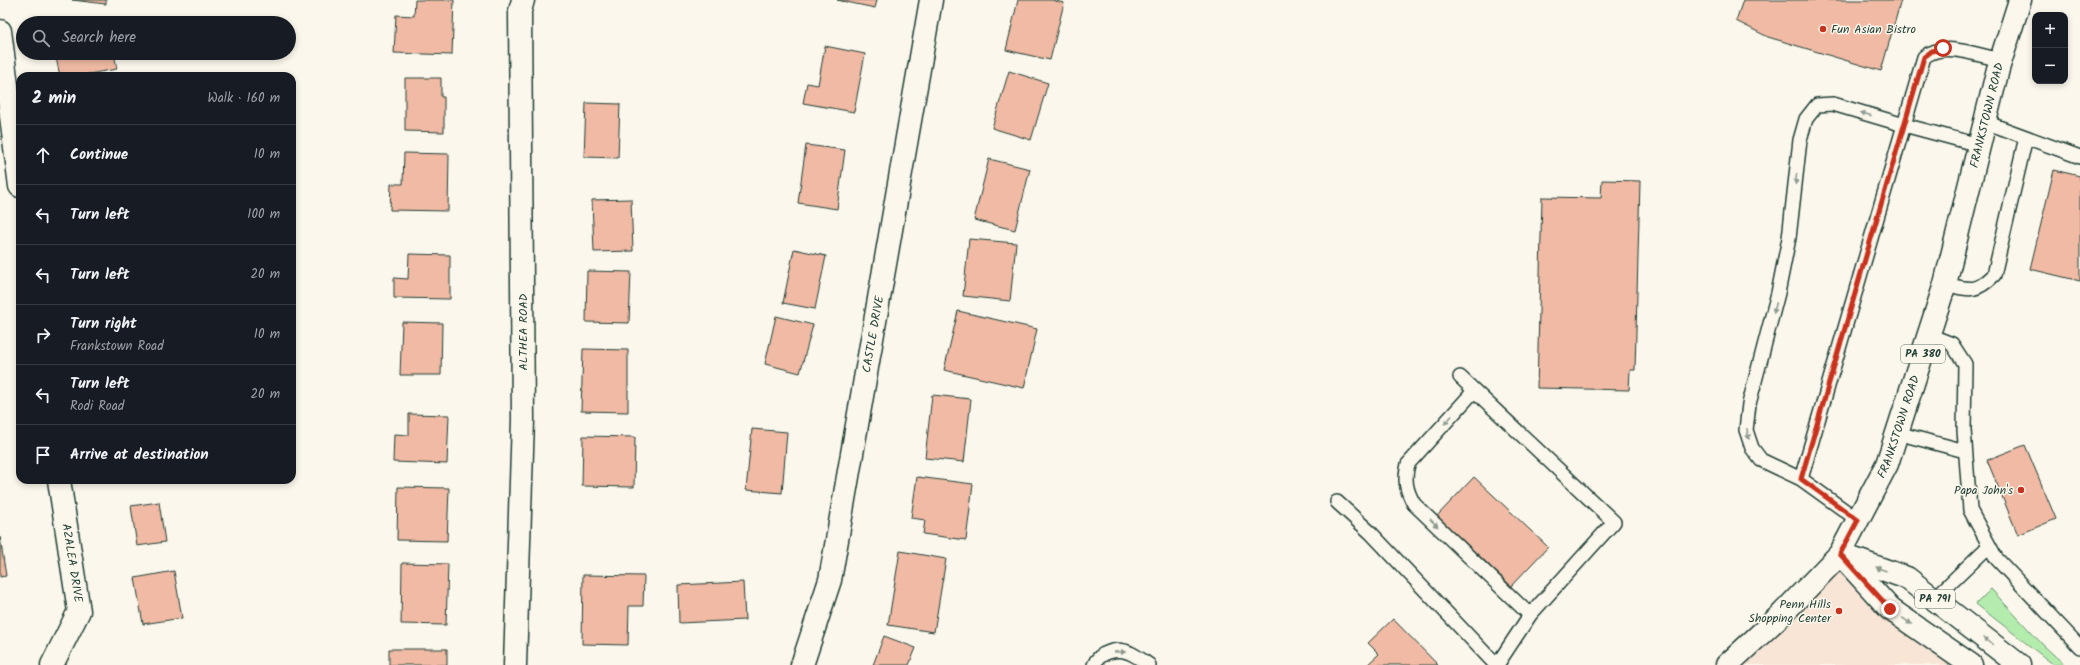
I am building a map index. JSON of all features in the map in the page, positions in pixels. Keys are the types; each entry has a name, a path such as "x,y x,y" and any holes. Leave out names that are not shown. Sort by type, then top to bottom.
{"street":[{"name":"ALTHEA ROAD","path":"515,665 523,420 520,11 523,0"},
{"name":"CASTLE DRIVE","path":"802,665 830,580 931,0"},
{"name":"FRANKSTOWN ROAD","path":"1727,665 1782,614 1840,554 1887,464 1945,284 2000,60 2020,0"},
{"path":"0,31 16,155"},
{"name":"AZALEA DRIVE","path":"52,665 79,611 60,484"},
{"name":"PA 791","path":"1840,554 1907,578 2019,665"},
{"name":"PA 791","path":"1840,554 1890,609 1971,665"}],"lane":[{"path":"1801,479 1924,57 1932,51 1943,48 2000,60"},
{"path":"1858,520 1801,479 1760,460 1752,448 1746,430 1749,404 1778,294 1789,238 1800,140 1806,119 1817,105 1833,104 1979,145"},
{"path":"1985,122 2080,157"},
{"path":"1945,284 1966,290 1983,286 1994,275 2026,137"},
{"path":"1929,335 1952,344 1965,364 1964,430 1970,510 1996,558 2080,647"},
{"path":"1337,502 1371,533 1496,665 1530,615 1614,522 1460,377"},
{"path":"1474,391 1408,464 1405,478 1407,491 1414,504 1530,615"},
{"path":"1897,433 1965,451"},
{"path":"1934,599 1990,546"},
{"path":"1094,665 1096,660 1108,651 1129,652 1149,665"}],"shaded area":[{"name":"Penn Hills Shopping Center","path":"1840,554 1971,665 1727,665"}],"green space":[{"path":"1991,589 2043,645 2065,665 2054,665 1976,604"}],"building":[{"path":"72,0 106,0 106,4"},
{"path":"415,0 454,0 452,55 394,53 396,15 414,16"},
{"path":"837,0 877,0 875,8"},
{"path":"1018,0 1052,0 1064,3 1050,60 1006,50"},
{"name":"Fun Asian Bistro","path":"1743,0 1901,0 1881,71 1768,37 1736,21"},
{"path":"825,46 865,54 854,112 803,103 807,83 818,85"},
{"path":"57,60 115,60 117,69 100,72 59,72"},
{"path":"1009,71 1048,83 1031,140 992,128"},
{"path":"405,78 441,78 441,97 444,97 444,132 405,131"},
{"path":"586,103 620,104 618,158 584,157"},
{"path":"806,145 845,150 837,209 798,203"},
{"path":"404,153 449,154 448,211 390,210 391,184 403,184"},
{"path":"989,159 1030,169 1015,230 974,220"},
{"path":"2054,170 2080,176 2080,281 2030,269"},
{"path":"1602,180 1640,181 1635,370 1630,370 1629,390 1537,388 1542,197 1601,198"},
{"path":"631,199 633,251 594,252 592,200"},
{"path":"969,239 1016,243 1010,301 963,296"},
{"path":"794,249 826,256 815,309 783,303"},
{"path":"409,254 450,255 450,299 394,298 394,278 408,279"},
{"path":"587,271 631,272 629,323 586,322"},
{"path":"958,311 1037,329 1024,388 944,370"},
{"path":"776,316 813,325 800,373 765,364"},
{"path":"402,322 442,323 441,375 400,375"},
{"path":"583,349 628,350 628,412 581,411"},
{"path":"932,395 971,399 964,462 925,458"},
{"path":"409,414 449,415 447,464 393,462 394,434 409,435"},
{"path":"752,429 787,432 782,493 746,490"},
{"path":"583,436 635,437 634,487 582,486"},
{"name":"Papa John's","path":"2025,445 2056,519 2018,535 1987,460"},
{"path":"917,477 973,484 966,540 923,534 925,520 911,518"},
{"path":"1474,477 1548,547 1511,586 1437,516"},
{"path":"398,487 449,488 447,541 397,540"},
{"path":"159,502 165,542 137,546 131,506"},
{"path":"0,537 6,576 0,577"},
{"path":"900,551 946,559 934,632 888,625"},
{"path":"402,563 448,564 446,625 401,624"},
{"path":"174,571 182,618 143,624 135,578"},
{"path":"583,575 644,576 643,606 629,606 628,645 582,644"},
{"path":"743,582 745,620 679,623 678,585"},
{"path":"1393,619 1438,665 1367,665 1379,654 1368,643"},
{"path":"884,636 916,648 909,665 873,665"},
{"path":"389,649 447,649 447,665 389,665"}],"place":[{"name":"Fun Asian Bistro","path":"1823,29"},
{"name":"Papa John's","path":"2021,490"},
{"name":"Penn Hills Shopping Center","path":"1839,611"}],"route":[{"path":"1890,609 1840,554 1858,520 1801,479 1924,57 1932,51 1943,48"}]}
